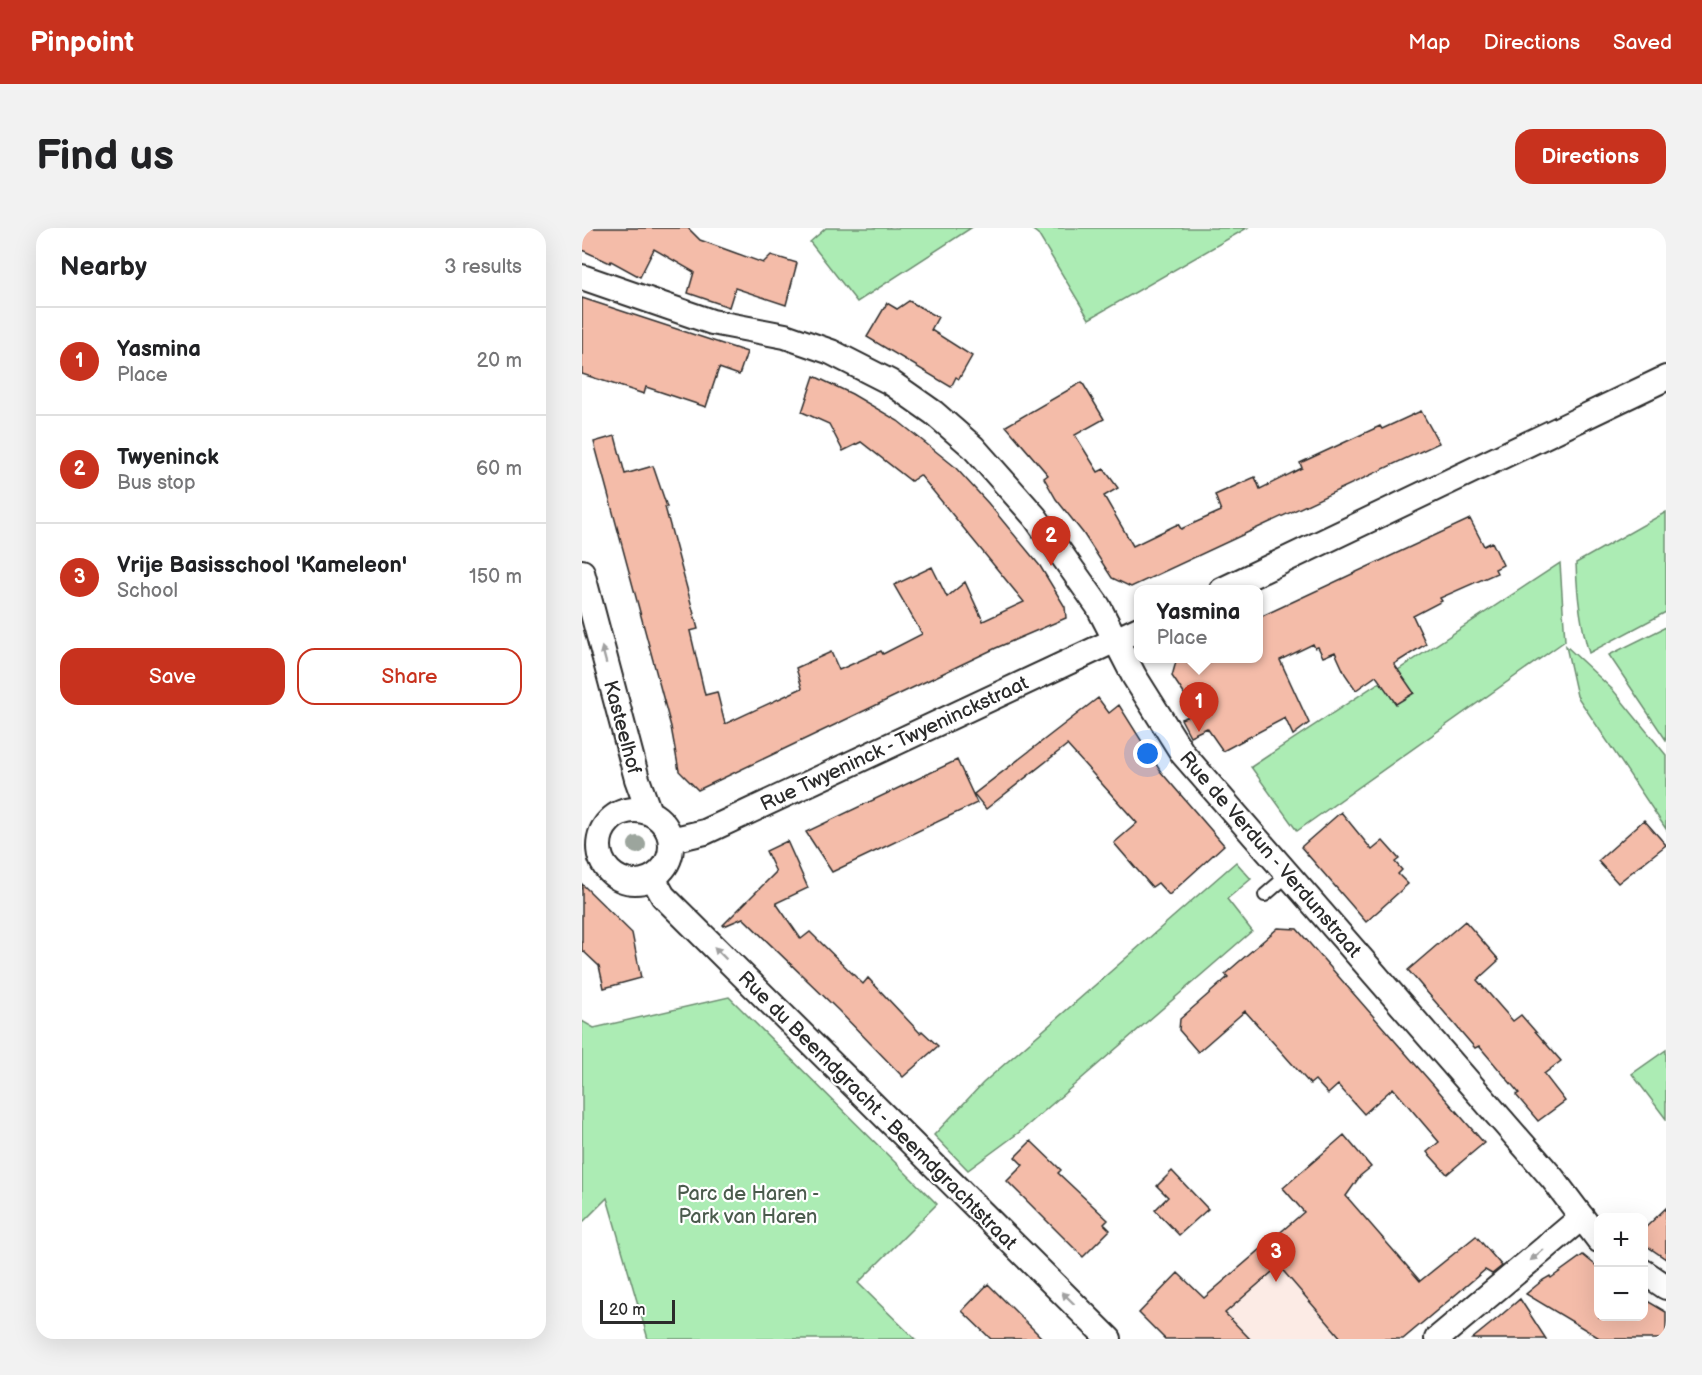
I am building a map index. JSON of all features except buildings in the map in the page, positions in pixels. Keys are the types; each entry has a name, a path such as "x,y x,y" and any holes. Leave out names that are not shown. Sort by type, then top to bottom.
{"street":[{"name":"Rue de Verdun - Verdunstraat","path":"582,277 711,322 785,336 831,352 890,382 934,413 973,447 1035,517 1098,606 1134,676 1183,754 1548,1173 1594,1233"},
{"path":"1232,585 1666,378"},
{"name":"Kasteelhof","path":"582,572 637,779 649,812"},
{"name":"Rue Twyeninck - Twyeninckstraat","path":"671,840 705,832 1134,631"},
{"path":"638,809 649,812 662,820 670,833 670,857 666,865 653,878 642,882 629,882 618,878 608,870 601,859 599,847 591,832 625,810 638,809"},
{"name":"Rue du Beemdgracht - Beemdgrachtstraat","path":"653,878 663,896 1109,1339"},
{"path":"1437,1339 1582,1217"},
{"path":"1648,1275 1666,1287"}],"lane":[{"path":"1265,895 1288,875"}],"shaded area":[{"path":"1284,1229 1381,1339 1191,1339 1219,1285"}],"green space":[{"path":"826,228 971,228 857,302 810,242"},
{"path":"1030,228 1247,228 1089,319 1038,234"},
{"path":"1666,512 1666,612 1589,653 1583,631 1576,563"},
{"path":"1560,563 1565,641 1297,831 1251,767"},
{"path":"1666,627 1666,740 1609,655"},
{"path":"1566,646 1613,690 1666,755 1666,829 1577,696"},
{"path":"1236,862 1251,879 1227,899 1252,931 1021,1131 968,1170 934,1135 983,1083"},
{"name":"Parc de Haren - Park van Haren","path":"729,997 937,1204 858,1283 915,1339 648,1339 607,1198 582,1223 582,1021 594,1028"},
{"path":"1666,1050 1666,1119 1632,1074"}],"place":[{"name":"Twyeninck","path":"1051,566"},
{"name":"Yasmina","path":"1199,732"},
{"name":"Vrije Basisschool 'Kameleon'","path":"1276,1282"}]}
